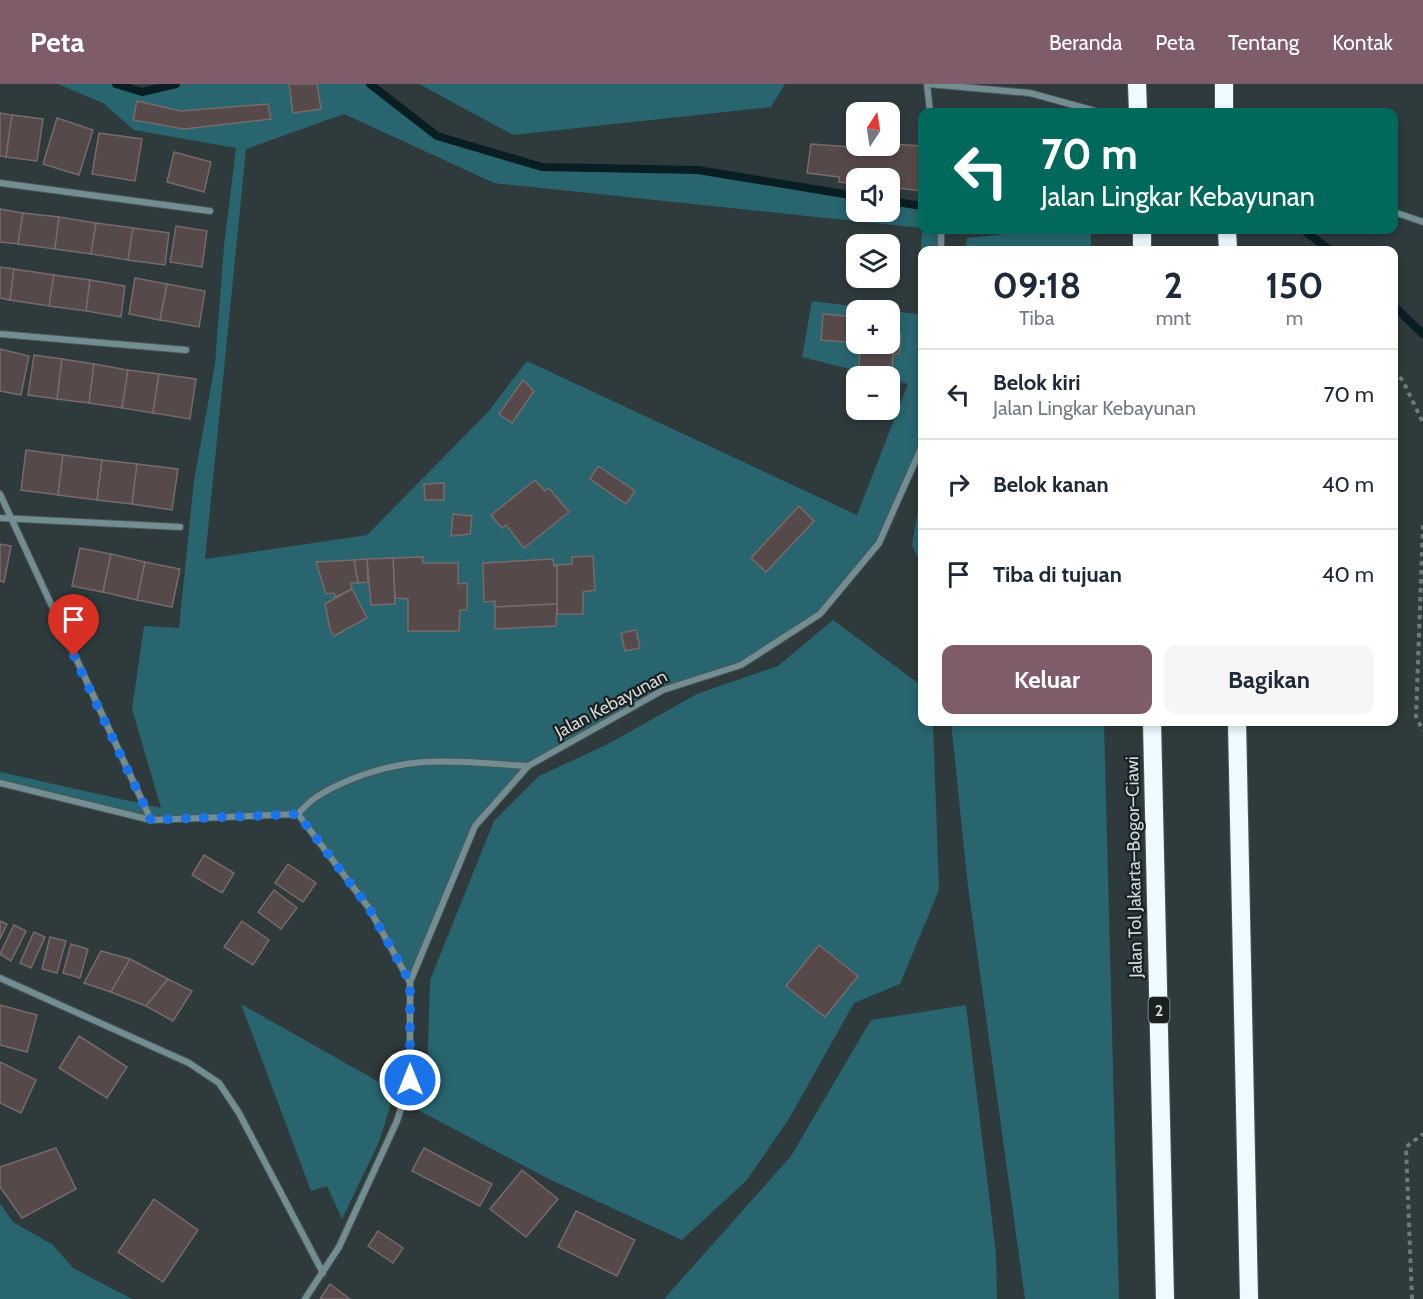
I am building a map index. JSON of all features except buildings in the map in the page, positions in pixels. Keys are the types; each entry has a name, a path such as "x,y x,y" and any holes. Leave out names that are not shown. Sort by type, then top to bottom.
{"highway":[{"path":"1137,84 1138,108"},
{"path":"1224,84 1224,108"},
{"name":"Jalan Tol Jakarta–Bogor–Ciawi","path":"1152,726 1165,1299"},
{"path":"1237,726 1249,1299"}],"street":[{"path":"930,108 927,84 1030,93 1084,108"},
{"path":"0,183 210,212"},
{"path":"1398,213 1423,222"},
{"path":"0,334 186,350"},
{"name":"Jalan Kebayunan","path":"528,766 663,690 741,665 820,614 879,543 918,455"},
{"path":"0,494 151,820"},
{"path":"0,518 180,527"},
{"path":"0,783 151,820 298,814 320,793 368,772 414,761 438,760 528,766"},
{"path":"305,1299 339,1247 397,1122 410,1080 410,982 475,826 528,766"},
{"path":"298,814 369,908 410,982"},
{"path":"0,978 189,1063 219,1083 239,1113 323,1273"},
{"path":"339,1247 344,1252"}],"path":[{"path":"1398,375 1423,423"},
{"path":"1423,525 1416,716 1423,731"},
{"path":"1412,1299 1406,1147 1423,1134"}],"shaded area":[{"path":"58,84 116,84 142,92 176,84 370,84 437,136 542,167 698,170 846,194 846,220 494,183 344,114 246,149 205,559 367,535 488,412 527,361 857,515 894,420 900,420 900,405 908,384 900,382 900,366 846,366 846,368 802,357 812,301 846,305 846,354 900,354 900,312 918,314 918,455 879,543 820,614 741,665 663,690 528,766 475,826 410,982 369,908 298,814 151,820 0,783 0,772 161,808 132,709 144,626 179,628 194,481 215,364 224,246 236,148 134,130 103,103"},
{"path":"419,84 785,84 771,107 513,135"},
{"path":"900,203 918,205 918,228 865,222 900,222"},
{"path":"922,234 943,234 941,246 921,246"},
{"path":"1006,234 1091,234 1091,246 966,246 967,238"},
{"path":"918,510 918,558 912,545"},
{"path":"833,620 918,683 918,726 933,726 939,890 900,984 854,1003 790,1117 747,1180 682,1240 551,1180 414,1108 427,1077 430,980 494,821 539,776 608,744 697,694 778,666"},
{"path":"951,726 1104,726 1119,1299 1025,1299 968,887"},
{"path":"241,1004 395,1091 379,1142 342,1219 327,1186 311,1191"},
{"path":"966,1005 996,1253 997,1299 664,1299 791,1156 871,1020"},
{"path":"0,1203 13,1222 53,1245 73,1268 132,1299 0,1299"}],"waterway":[{"path":"116,84 142,92 176,84"},
{"path":"370,84 437,136 542,167 698,170 846,194"},
{"path":"900,203 918,205"},
{"path":"1308,234 1325,246"},
{"path":"1398,310 1423,334"}],"route":[{"path":"74,656 151,820 298,814 369,908 410,982 410,1080"}]}
